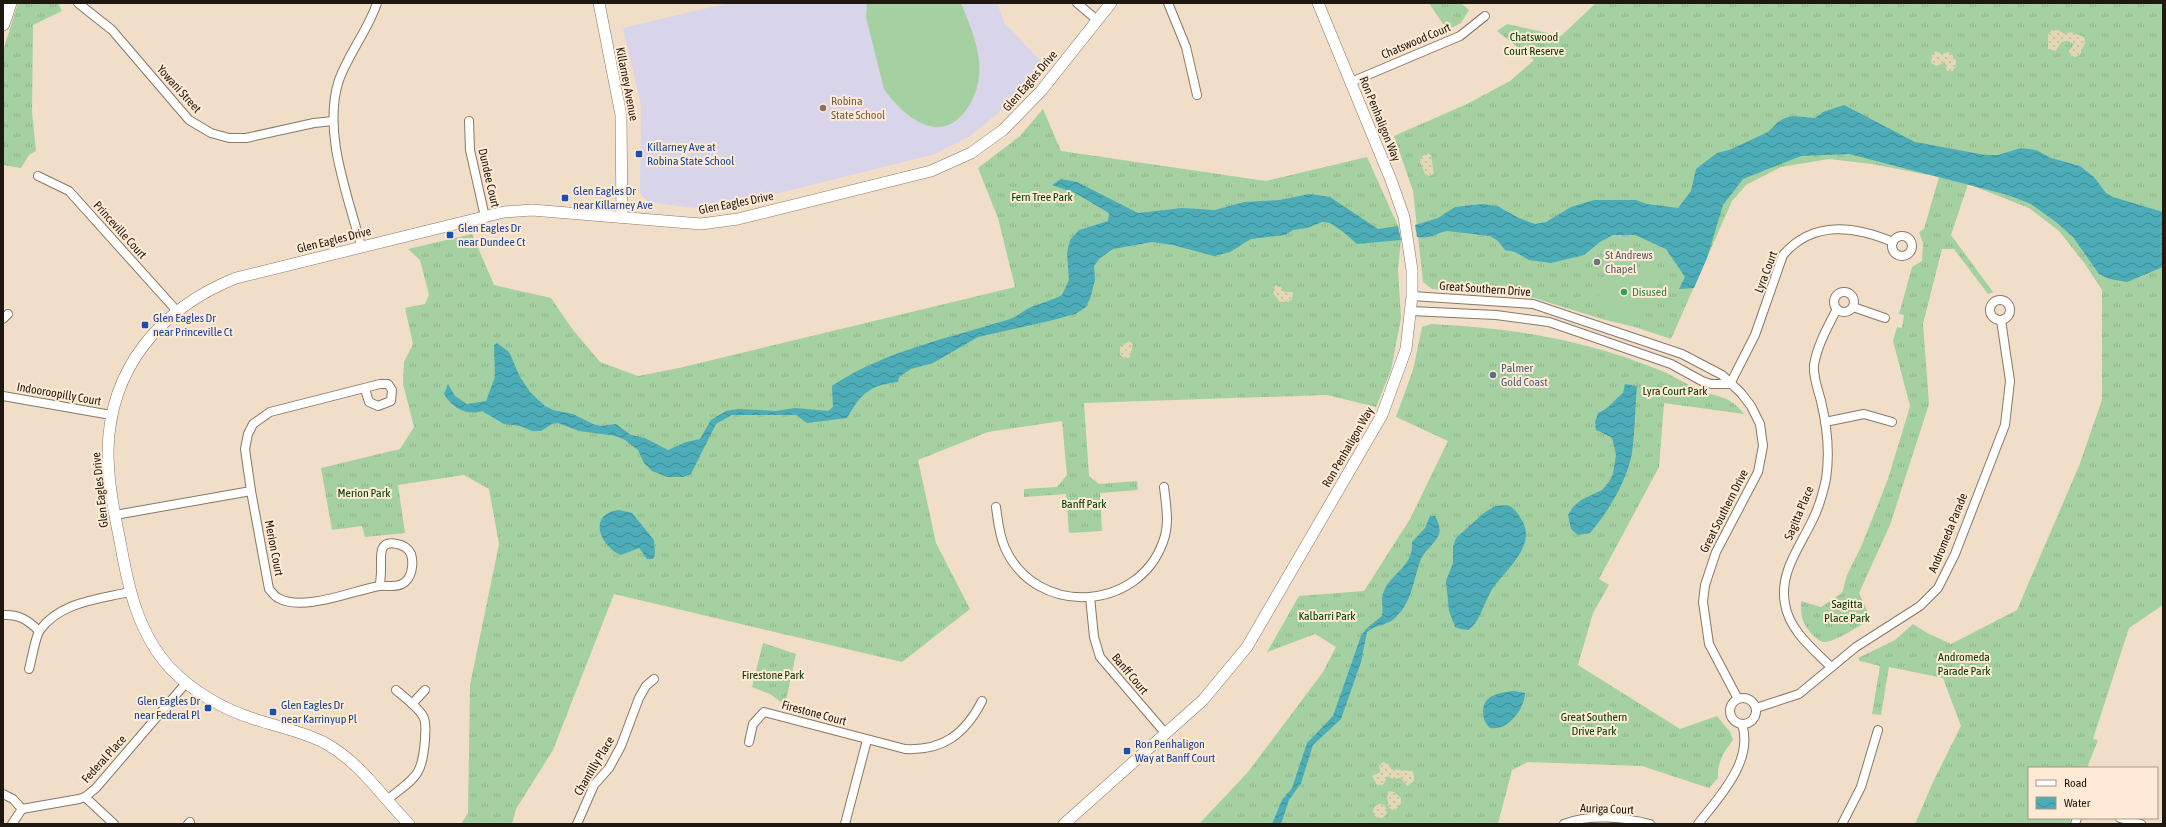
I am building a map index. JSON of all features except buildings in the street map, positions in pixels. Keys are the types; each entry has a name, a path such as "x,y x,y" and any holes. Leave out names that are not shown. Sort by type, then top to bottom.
{"main road":[{"path":"3,24 10,3"}],"street":[{"name":"Yowani Street","path":"78,3 109,27 189,120 211,134 229,138 246,138 314,123 333,121"},
{"path":"361,246 336,150 333,121 336,92 341,75 372,16 377,3"},
{"name":"Killarney Avenue","path":"599,3 621,115 622,218"},
{"path":"1077,3 1097,20"},
{"name":"Glen Eagles Drive","path":"408,824 358,766 328,745 296,730 236,713 210,699 186,683 170,668 156,649 140,621 129,592 115,516 108,461 111,415 120,387 132,362 150,337 176,310 201,294 236,278 485,216 517,210 532,210 684,224 717,223 931,171 971,153 1003,130 1041,91 1111,3"},
{"path":"1168,3 1186,47 1197,95"},
{"name":"Ron Penhaligon Way","path":"1064,824 1203,700 1248,647 1382,415 1406,348 1411,311 1412,270 1404,217 1391,180 1318,3"},
{"name":"Chatswood Court","path":"1351,82 1460,36 1486,16"},
{"name":"Dundee Court","path":"469,121 470,150 485,216"},
{"name":"Princeville Court","path":"38,176 69,191 176,310"},
{"name":"Lyra Court","path":"1730,384 1755,335 1783,255 1791,246 1810,234 1826,230 1845,229 1874,234 1893,242"},
{"path":"1842,293 1851,295 1854,300 1853,307 1845,312 1837,308 1835,299 1842,293"},
{"name":"Great Southern Drive","path":"1412,296 1533,304 1667,348 1716,370 1741,393 1751,406 1760,424 1763,446 1758,472 1716,552 1705,585 1703,602 1709,644 1738,699"},
{"path":"1853,307 1885,318"},
{"name":"Sagitta Place","path":"1831,667 1795,628 1787,613 1784,596 1784,583 1788,566 1813,518 1822,494 1826,477 1828,444 1825,422 1814,378 1814,365 1826,330 1837,308"},
{"path":"1411,311 1496,315 1549,322 1671,364 1702,381 1711,384 1730,384"},
{"name":"Andromeda Parade","path":"1756,708 1799,694 1856,647 1920,606 1938,588 1948,571 2005,425 2010,381 2001,320"},
{"name":"Merion Court","path":"365,388 270,412 253,424 248,434 245,449 251,491 270,589 276,597 301,603 364,591 380,586 393,587 404,584 410,576 413,565 410,554 402,545 394,543 388,544 383,548 380,554 382,569 380,586"},
{"name":"Indooroopilly Court","path":"3,396 111,415"},
{"path":"1825,422 1864,414 1892,422"},
{"path":"996,507 1001,536 1006,549 1013,561 1026,576 1052,593 1090,597 1119,591 1133,582 1156,556 1164,541 1167,526 1164,487"},
{"path":"115,516 251,491"},
{"path":"29,668 39,631 53,617 68,608 129,592"},
{"name":"Banff Court","path":"1090,597 1094,638 1100,657 1166,734"},
{"path":"3,615 12,614 27,619 39,631"},
{"name":"Chantilly Place","path":"577,824 594,785 609,768 621,746 646,686 654,679"},
{"name":"Federal Place","path":"22,809 85,797 96,788 186,683"},
{"path":"387,800 416,776 422,764 425,719 412,704 396,690"},
{"path":"412,704 425,690"},
{"path":"1738,699 1749,699 1756,708 1753,720 1742,724 1735,721 1730,713 1732,705 1738,699"},
{"name":"Firestone Court","path":"749,742 754,724 764,712 867,740 916,749 941,744 959,733 973,718 982,701"},
{"path":"1698,824 1738,768 1746,736 1742,724"},
{"path":"1842,824 1861,787 1878,730"},
{"path":"845,824 867,740"},
{"path":"3,794 13,799 22,809 12,824"},
{"name":"Federal Place","path":"85,797 114,824"},
{"name":"Auriga Court","path":"1564,824 1580,818 1619,819 1650,824"},
{"path":"2124,819 2141,824"}],"shaded area":[{"name":"Robina State School","path":"729,3 997,3 1005,24 1043,63 1001,111 970,136 935,154 727,206 702,209 648,202 640,193 641,105 623,28"}],"green space":[{"path":"18,3 58,3 62,11 33,25 32,112 36,151 29,155 21,168 3,165 3,51"},
{"path":"867,3 961,3 977,49 979,58 979,77 978,85 971,103 959,118 943,127 927,125 912,118 888,95 884,89 866,17"},
{"path":"1429,3 1461,3 1469,10 1461,23 1447,30"},
{"path":"1596,3 2163,3 2163,605 2129,628 2093,739 2098,740 2087,767 2028,767 2028,819 2071,819 2069,824 1915,824 1933,782 1961,726 1943,678 1889,667 1881,715 1872,714 1880,666 1860,661 1858,658 1895,640 1913,624 1927,633 1951,644 2017,610 2079,466 2102,400 2102,290 2085,264 2059,231 2029,208 1968,184 1951,235 1993,292 1988,294 1954,249 1942,249 1923,324 1929,404 1890,525 1859,593 1871,619 1834,640 1828,642 1820,641 1811,633 1803,622 1801,601 1821,607 1842,593 1847,575 1861,547 1888,479 1910,406 1893,341 1897,327 1902,328 1904,315 1899,314 1912,267 1922,261 1923,243 1919,232 1924,229 1939,177 1872,164 1829,159 1781,167 1746,185 1732,201 1671,339 1534,298 1432,289 1423,282 1413,191 1394,136 1467,104 1510,81 1534,60 1497,31 1507,24 1561,36"},
{"path":"1043,109 1061,151 1266,181 1367,157 1398,226 1401,240 1398,269 1401,318 1391,370 1376,407 1327,395 1084,403 1089,476 1099,484 1137,481 1138,490 1100,493 1102,531 1069,533 1066,494 1024,497 1024,489 1057,487 1067,475 1062,421 988,432 918,460 936,543 970,609 902,662 614,594 553,750 516,809 512,824 461,824 468,813 470,685 499,544 489,489 464,475 398,485 405,533 365,537 362,526 332,530 321,468 400,449 414,427 403,384 404,362 413,344 405,308 425,304 429,295 420,260 408,249 472,234 494,285 551,298 573,330 600,362 638,376 679,368 1015,287 998,218 978,168 1020,136"},
{"name":"Disused","path":"1610,260 1654,275 1638,324 1594,309"},
{"path":"1431,324 1490,328 1518,332 1601,350 1662,371 1695,388 1722,397 1733,403 1744,414 1664,403 1659,467 1599,579 1609,585 1593,613 1578,665 1680,729 1717,716 1730,732 1733,740 1722,758 1718,778 1709,788 1642,766 1528,762 1512,770 1498,824 1199,824 1248,772 1323,672 1336,647 1315,634 1267,652 1299,596 1364,591 1410,519 1448,441 1396,417 1413,370 1422,327"},
{"name":"Firestone Park","path":"763,643 796,654 785,705 770,694 752,687"}],"sand":[{"path":"2052,30 2058,30 2065,34 2071,32 2084,37 2085,42 2080,55 2075,57 2070,55 2069,51 2074,44 2068,41 2061,42 2056,51 2048,49 2048,34"},
{"path":"1935,51 1942,54 1949,52 1953,56 1956,60 1956,65 1953,71 1947,71 1945,62 1937,66 1931,63 1932,55"},
{"path":"1427,153 1431,155 1434,174 1429,176 1425,174 1420,162 1421,157"},
{"path":"1275,285 1281,287 1284,292 1293,292 1292,299 1288,302 1280,302 1273,293"},
{"path":"1129,341 1133,344 1130,357 1126,359 1120,355 1120,347"},
{"path":"1383,762 1389,765 1391,769 1412,771 1414,773 1414,781 1407,786 1401,778 1392,779 1388,776 1383,785 1377,785 1372,776 1380,772 1379,766"},
{"path":"1389,791 1394,792 1401,798 1401,804 1394,811 1389,808 1387,796"},
{"path":"1377,804 1383,804 1387,808 1387,814 1383,818 1377,818 1373,814 1373,808"}],"water":[{"path":"1844,105 1915,142 1985,155 1998,155 2021,148 2036,150 2051,158 2080,166 2094,177 2106,193 2113,197 2163,212 2163,267 2127,282 2110,279 2099,274 2073,237 2056,222 2031,204 2008,195 1849,154 1801,156 1743,179 1723,205 1707,258 1694,288 1679,289 1685,277 1666,249 1635,235 1613,235 1600,242 1584,255 1551,263 1529,260 1515,252 1505,250 1498,241 1490,236 1447,231 1430,237 1417,237 1415,225 1438,218 1455,207 1482,204 1497,206 1519,218 1535,224 1546,222 1571,207 1594,200 1636,200 1647,204 1678,208 1691,191 1696,169 1717,153 1729,150 1768,132 1778,122 1785,118 1793,116 1815,118 1823,112"},
{"path":"1061,179 1077,182 1138,213 1182,208 1215,210 1244,202 1280,200 1309,194 1330,197 1378,229 1398,226 1401,240 1357,244 1330,223 1322,222 1307,228 1293,230 1285,235 1251,239 1230,252 1214,256 1173,245 1152,242 1113,249 1100,258 1094,266 1095,280 1090,299 1085,308 1075,314 978,337 933,363 911,369 899,377 898,382 888,383 873,388 862,397 847,418 807,423 796,415 732,415 716,424 691,474 683,477 668,477 652,471 644,463 638,450 625,440 616,436 579,431 558,423 552,424 541,431 532,431 520,426 504,424 482,411 465,412 460,410 447,399 444,394 448,384 455,396 467,404 486,401 495,377 494,345 497,343 509,352 520,377 530,392 545,406 553,410 573,414 593,424 601,426 616,424 631,435 645,438 668,450 686,442 700,439 711,420 726,411 738,409 776,411 795,408 828,411 833,407 832,386 874,363 919,346 1010,319 1031,307 1062,295 1069,280 1067,253 1070,240 1079,230 1108,221 1109,213 1075,193 1052,185"},
{"path":"1625,384 1637,386 1632,453 1626,474 1610,506 1590,533 1578,535 1571,529 1568,515 1573,507 1581,500 1602,490 1609,482 1613,474 1616,455 1611,437 1596,430 1595,422 1598,413 1608,407 1623,393"},
{"path":"1507,505 1516,512 1525,527 1526,537 1523,546 1513,564 1493,588 1479,617 1472,627 1468,630 1455,627 1449,611 1446,581 1453,563 1453,547 1456,538 1484,513 1495,506"},
{"path":"619,510 632,513 654,540 655,555 653,559 647,559 639,548 621,555 607,545 600,531 600,524 603,517 609,513"},
{"path":"1430,516 1435,516 1440,532 1421,559 1412,590 1406,604 1393,620 1367,632 1361,662 1341,719 1313,745 1301,783 1289,800 1281,824 1272,824 1282,800 1292,788 1307,743 1333,716 1361,636 1366,629 1382,616 1382,597 1387,585 1406,563 1412,550 1412,542 1425,528"},
{"path":"1514,691 1525,693 1522,706 1509,723 1497,728 1490,728 1483,716 1486,701 1494,695"}],"place":[{"name":"Robina State School","path":"823,108"},
{"name":"Killarney Ave at Robina State School","path":"639,154"},
{"name":"Glen Eagles Dr near Killarney Ave","path":"565,198"},
{"name":"Glen Eagles Dr near Dundee Ct","path":"450,235"},
{"name":"St Andrews Chapel","path":"1597,262"},
{"name":"Disused","path":"1624,292"},
{"name":"Glen Eagles Dr near Princeville Ct","path":"145,325"},
{"name":"Palmer Gold Coast","path":"1493,375"},
{"name":"Glen Eagles Dr near Federal Pl","path":"208,708"},
{"name":"Glen Eagles Dr near Karrinyup Pl","path":"273,712"},
{"name":"Ron Penhaligon Way at Banff Court","path":"1127,751"}],"park label":[{"name":"Chatswood Court Reserve","path":"1534,44"},
{"name":"Fern Tree Park","path":"1042,197"},
{"name":"Lyra Court Park","path":"1675,391"},
{"name":"Merion Park","path":"364,493"},
{"name":"Banff Park","path":"1084,504"},
{"name":"Sagitta Place Park","path":"1847,611"},
{"name":"Kalbarri Park","path":"1327,616"},
{"name":"Andromeda Parade Park","path":"1964,664"},
{"name":"Great Southern Drive Park","path":"1594,724"}]}
